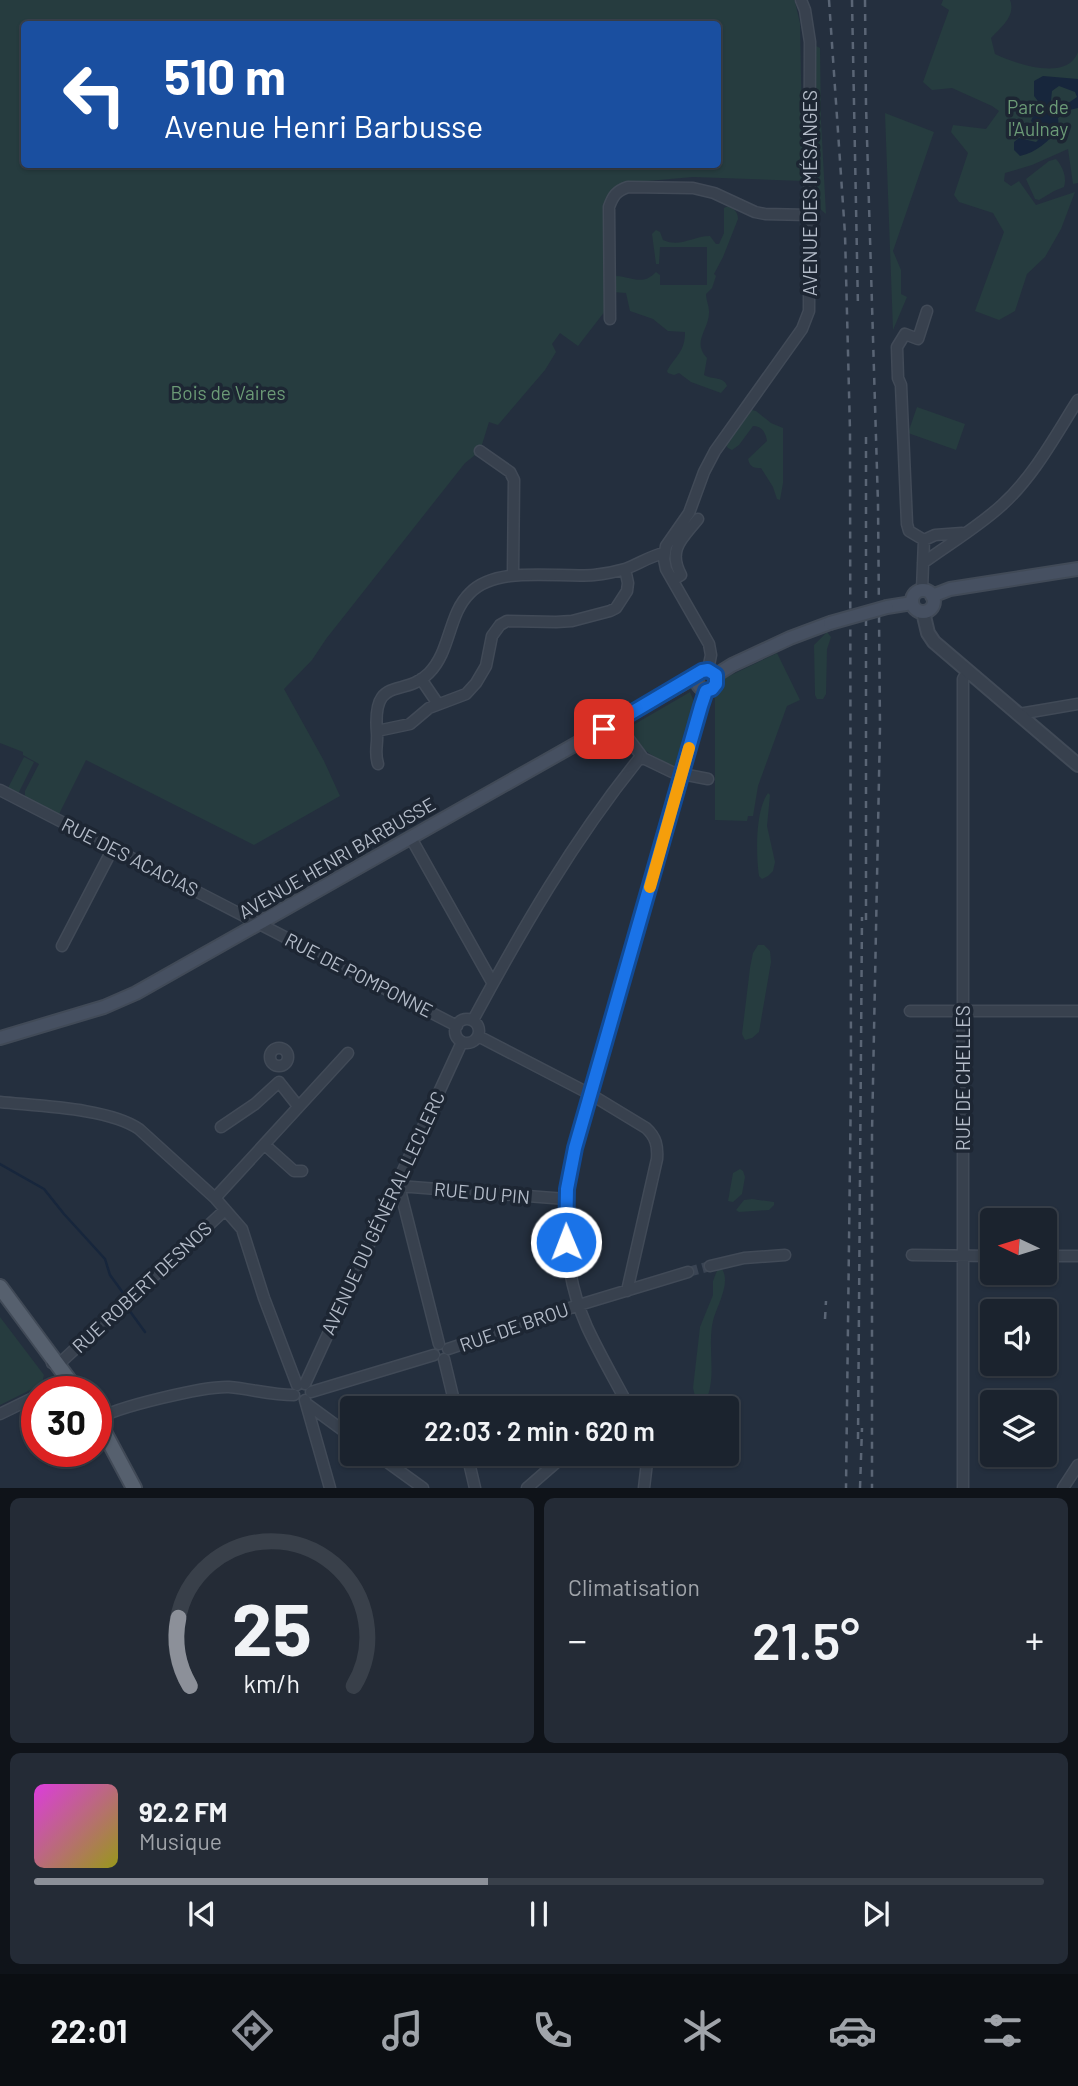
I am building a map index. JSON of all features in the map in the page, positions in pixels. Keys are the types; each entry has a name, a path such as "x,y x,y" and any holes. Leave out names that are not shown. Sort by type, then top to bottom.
{"main road":[{"path":"927,593 933,605 923,612 916,609 912,603 914,594 1078,569"},
{"path":"705,679 790,638 830,623 912,603"},
{"name":"AVENUE HENRI BARBUSSE","path":"0,1038 116,1003 681,684 705,679"},
{"path":"0,1287 66,1376"},
{"path":"0,1300 58,1376"},
{"path":"112,1449 134,1488"},
{"path":"112,1457 125,1488"}],"street":[{"name":"AVENUE DES MÉSANGES","path":"664,553 669,541 689,513 715,451 802,329 807,318 810,304 810,42 801,0"},
{"path":"610,319 609,208 613,196 620,190 628,187 693,188 714,193 755,212 810,215"},
{"path":"924,540 909,531 907,524 897,347 905,334 918,339 927,311"},
{"path":"923,563 985,519 1013,494 1074,413 1078,400"},
{"path":"480,452 510,472 514,480 513,575"},
{"path":"620,1396 579,1305 567,1255 566,1199 571,1165 681,775 711,655 709,644 677,577 675,560 676,547 698,519"},
{"path":"924,540 935,535 963,533"},
{"path":"924,540 923,563 927,593"},
{"path":"378,764 375,754 378,742 376,711 383,697 394,688 421,679 439,660 458,611 469,593 489,581 513,575 592,575 625,569 653,555 664,553 666,569 677,577"},
{"path":"377,731 410,724 438,704 459,698 476,683 486,666 492,636 500,625 507,621 572,621 610,611 620,604 627,591 625,569"},
{"path":"923,612 929,637 1078,765"},
{"name":"RUE DE CHELLES","path":"963,1488 963,679 968,671"},
{"path":"421,679 438,704"},
{"path":"1019,714 1078,704"},
{"path":"616,722 643,758 681,775 708,779"},
{"path":"473,1020 530,916 569,854 634,765 643,758"},
{"name":"RUE DES ACACIAS","path":"0,790 260,924"},
{"path":"411,838 492,982"},
{"path":"62,946 113,848"},
{"name":"RUE DE POMPONNE","path":"260,924 457,1026"},
{"path":"910,1011 1078,1011"},
{"path":"463,1020 473,1020 478,1026 478,1036 473,1042 462,1042 457,1037 457,1026 463,1020"},
{"path":"478,1036 590,1094 653,1135 657,1144 657,1159 627,1291"},
{"name":"AVENUE DU GÉNÉRAL LECLERC","path":"303,1393 462,1042"},
{"path":"215,1198 348,1054"},
{"path":"280,1065 279,1082 298,1106"},
{"path":"220,1127 255,1104 279,1082"},
{"path":"0,1102 77,1110 130,1123 215,1198 242,1229 264,1298 303,1393 330,1488"},
{"path":"265,1145 294,1171 302,1171"},
{"path":"398,1185 453,1396"},
{"name":"RUE DU PIN","path":"398,1185 566,1199"},
{"name":"RUE ROBERT DESNOS","path":"58,1365 225,1210"},
{"path":"710,1266 744,1258 786,1255"},
{"path":"912,1255 980,1256"},
{"path":"1057,1256 1078,1256"},
{"name":"RUE DE BROU","path":"303,1393 441,1352 579,1305 688,1272"},
{"path":"12,1314 25,1322"},
{"path":"44,1357 52,1364 58,1365"},
{"path":"112,1417 177,1395 226,1387 303,1393 340,1426"},
{"path":"0,1414 21,1404"},
{"path":"1063,1488 1078,1465"},
{"path":"393,1466 423,1488"},
{"path":"470,1466 475,1488"},
{"path":"527,1488 552,1466"},
{"path":"644,1488 647,1466"}],"green space":[{"name":"Bois de Vaires","path":"0,0 794,0 800,23 803,181 693,177 625,183 605,206 606,310 578,346 560,333 552,344 556,352 545,370 498,425 489,422 480,451 465,463 312,660 284,689 340,796 254,845 86,760 59,814 25,797 25,791 39,764 23,755 23,752 0,743"},
{"name":"Parc de l'Aulnay","path":"943,0 1010,0 1010,16 991,38 995,54 1004,58 1028,66 1052,68 1072,61 1078,52 1078,183 1073,184 1068,149 1032,165 1005,173 1004,181 1011,186 1019,181 1036,205 1075,192 1061,229 1045,257 1027,274 1015,311 999,320 975,311 1004,232 993,213 959,202 954,195 968,153 951,132 953,125 986,129 999,111 952,88 932,90 923,82 949,10 941,5"},
{"path":"816,46 820,48 826,214 819,208 816,169 821,156 817,137 820,108 813,97 816,83"},
{"path":"885,113 934,132 893,251 901,270 901,294 907,297 893,330"},
{"path":"1056,159 1064,172 1064,187 1039,200 1035,199 1026,179 1049,161"},
{"path":"728,206 735,211 738,219 714,274 716,276 712,288 706,294 709,317 701,340 707,358 704,375 721,379 725,383 727,386 721,393 691,382 679,373 668,373 682,349 685,332 668,331 653,319 630,311 626,293 613,292 613,279 616,276 642,280 656,272 660,275 660,285 707,285 707,247 660,247 659,264 656,264 652,234 656,230 660,232 663,240 675,243 710,236 719,244 724,233 724,208"},
{"path":"917,407 965,424 956,450 908,433"},
{"path":"748,409 783,428 783,483 780,500 761,468 752,466 748,459 767,441 763,430 753,426 732,450 725,444"},
{"path":"827,632 831,637 827,649 826,694 823,699 817,699 814,645"},
{"path":"777,653 800,700 787,706 758,786 753,816 748,816 747,821 715,820 715,697 722,690 725,678"},
{"path":"690,692 695,704 675,768 642,747 628,728"},
{"path":"24,757 34,762 18,794 8,788"},
{"path":"768,793 767,826 775,862 773,871 762,879 759,876 757,845 761,810"},
{"path":"758,945 764,945 770,951 771,962 759,1032 745,1040 742,1034 750,968"},
{"path":"740,1169 745,1177 742,1194 733,1202 728,1201 733,1173"},
{"path":"744,1200 774,1202 774,1205 769,1210 736,1210"},
{"path":"718,1268 722,1269 725,1282 712,1326 709,1394 695,1396 693,1388 700,1327 713,1295 713,1281"},
{"path":"0,1317 44,1375 21,1376 21,1394 0,1405"}],"water":[{"path":"1043,76 1078,79 1078,108 1065,111 1058,118 1059,128 1051,138 1037,149 1020,156 1014,150 1014,142 1019,138 1036,142 1041,137 1040,130 1031,121 1041,105 1034,96 1034,81","holes":["1059,86 1075,92 1077,97 1061,108 1051,101 1052,91"]}],"waterway":[{"path":"0,1164 44,1189 105,1259 110,1275 126,1297"},
{"path":"129,1310 145,1332"}],"tunnel":[{"path":"688,1272 710,1266"}],"railway":[{"path":"829,0 845,234 850,431 851,1080 846,1488"},
{"path":"852,0 858,308"},
{"path":"865,0 878,504 880,727 872,1133 872,1488"},
{"path":"866,437 866,927"},
{"path":"858,1439 862,917"},
{"path":"825,1319 826,1301"},
{"path":"860,1488 862,1428"}],"slow traffic":[{"path":"650,887 689,748"}],"route":[{"path":"566,1242 567,1189 575,1148 701,706 706,691 716,684 716,675 708,670 702,671 604,729"}]}
